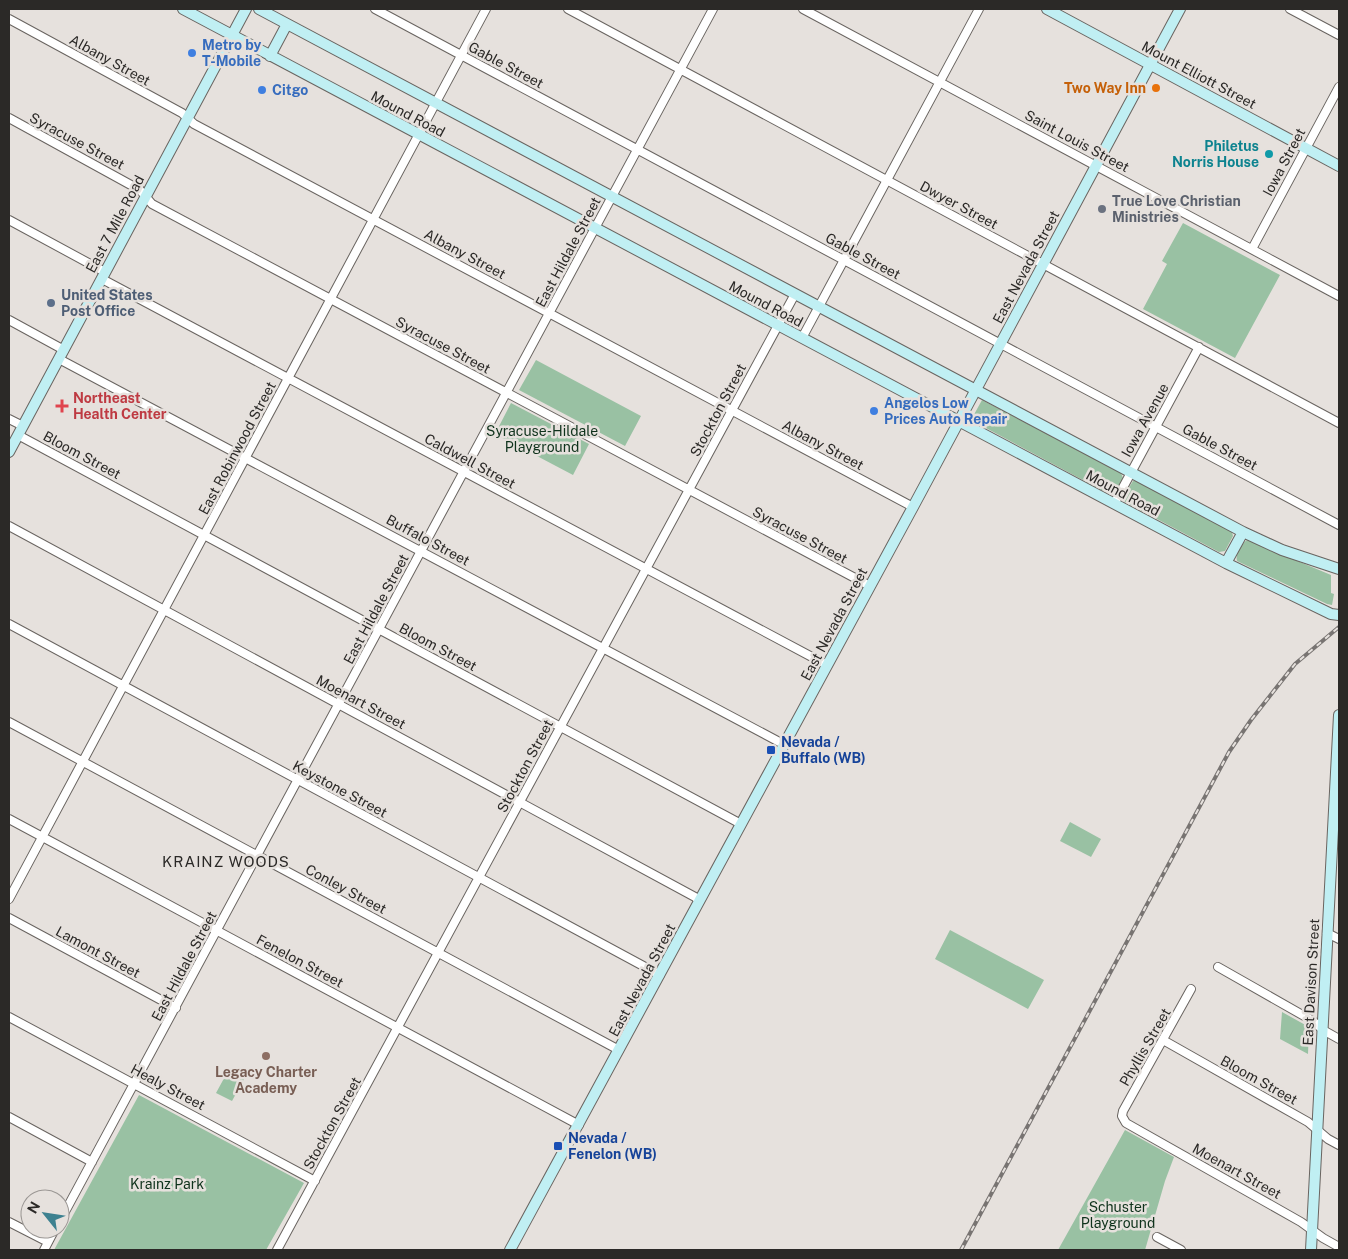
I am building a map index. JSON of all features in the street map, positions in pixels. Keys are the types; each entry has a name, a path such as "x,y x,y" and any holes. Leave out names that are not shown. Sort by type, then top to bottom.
{"main road":[{"name":"East 7 Mile Road","path":"9,452 246,9"},
{"name":"Mound Road","path":"258,9 1243,532 1282,550 1339,568"},
{"name":"Mount Elliott Street","path":"1047,9 1339,166"},
{"name":"East Nevada Street","path":"510,1250 742,824 1180,9"},
{"name":"Mound Road","path":"187,10 232,36 1226,563 1331,614 1339,615"},
{"path":"270,56 287,24"},
{"path":"1226,563 1243,532"},
{"name":"East Davison Street","path":"1312,1250 1328,933 1336,836 1339,715"}],"street":[{"name":"Gable Street","path":"375,9 1339,525"},
{"name":"East Robinwood Street","path":"9,899 486,9"},
{"name":"Dwyer Street","path":"568,9 1339,422"},
{"name":"East Hildale Street","path":"70,1203 714,9"},
{"name":"Saint Louis Street","path":"803,9 1339,296"},
{"path":"802,338 820,308 979,9"},
{"path":"1290,9 1339,35"},
{"name":"Albany Street","path":"9,19 374,220 913,507"},
{"name":"Iowa Street","path":"1252,249 1339,87"},
{"name":"Syracuse Street","path":"9,118 140,190 152,204 870,586"},
{"name":"Caldwell Street","path":"9,220 103,276 288,378 827,665"},
{"name":"Stockton Street","path":"277,1250 795,294"},
{"name":"Buffalo Street","path":"9,320 61,354 245,458 784,744"},
{"name":"Iowa Avenue","path":"1114,504 1199,347"},
{"name":"Bloom Street","path":"9,419 20,431 204,535 742,824"},
{"name":"Moenart Street","path":"9,526 695,897 699,902"},
{"name":"Keystone Street","path":"9,624 660,975"},
{"name":"Conley Street","path":"9,722 619,1050"},
{"name":"Fenelon Street","path":"9,819 578,1125"},
{"name":"Lamont Street","path":"9,918 176,1008"},
{"path":"1328,933 1339,940"},
{"path":"1218,967 1313,1021 1323,1030 1339,1039"},
{"name":"Phyllis Street","path":"1123,1118 1123,1111 1191,990"},
{"name":"Healy Street","path":"9,1017 315,1181"},
{"name":"Bloom Street","path":"1163,1040 1306,1121 1328,1139 1339,1144"},
{"path":"9,1117 92,1162"},
{"name":"Moenart Street","path":"1123,1118 1126,1123 1301,1221 1312,1231 1339,1247"},
{"path":"9,1222 48,1242"},
{"path":"1157,1237 1181,1250"},
{"path":"44,1250 50,1239"}],"green space":[{"path":"1183,223 1280,275 1235,358 1143,309 1167,264 1162,261"},
{"name":"Syracuse-Hildale Playground","path":"536,360 641,416 625,446 519,390"},
{"path":"982,400 1121,473 1123,478 1115,493 1109,494 971,420"},
{"name":"Syracuse-Hildale Playground","path":"511,403 589,444 573,475 495,434"},
{"path":"1133,481 1137,481 1232,532 1233,536 1225,551 1219,552 1125,502 1123,497"},
{"path":"1247,540 1331,575 1331,593 1334,594 1332,605 1237,561 1239,550"},
{"path":"1070,822 1101,839 1091,857 1060,841"},
{"path":"950,930 1044,980 1028,1009 935,959"},
{"path":"1282,1012 1309,1027 1308,1054 1280,1039"},
{"path":"228,1071 244,1079 232,1101 216,1093"},
{"name":"Krainz Park","path":"139,1095 304,1183 266,1250 54,1250 60,1239 70,1239 70,1221"},
{"name":"Schuster Playground","path":"1125,1130 1174,1157 1145,1250 1058,1250"}],"railway":[{"path":"961,1250 1229,752 1251,720 1295,664 1339,627"}],"place":[{"name":"Metro by T-Mobile","path":"192,53"},
{"name":"Two Way Inn","path":"1156,88"},
{"name":"Citgo","path":"262,90"},
{"name":"Philetus Norris House","path":"1269,154"},
{"name":"True Love Christian Ministries","path":"1102,209"},
{"name":"United States Post Office","path":"51,303"},
{"name":"Northeast Health Center","path":"62,406"},
{"name":"Angelos Low Prices Auto Repair","path":"874,411"},
{"name":"Nevada / Buffalo (WB)","path":"771,750"},
{"name":"Legacy Charter Academy","path":"266,1056"},
{"name":"Nevada / Fenelon (WB)","path":"558,1146"}],"district":[{"name":"KRAINZ WOODS","path":"226,862"}]}
